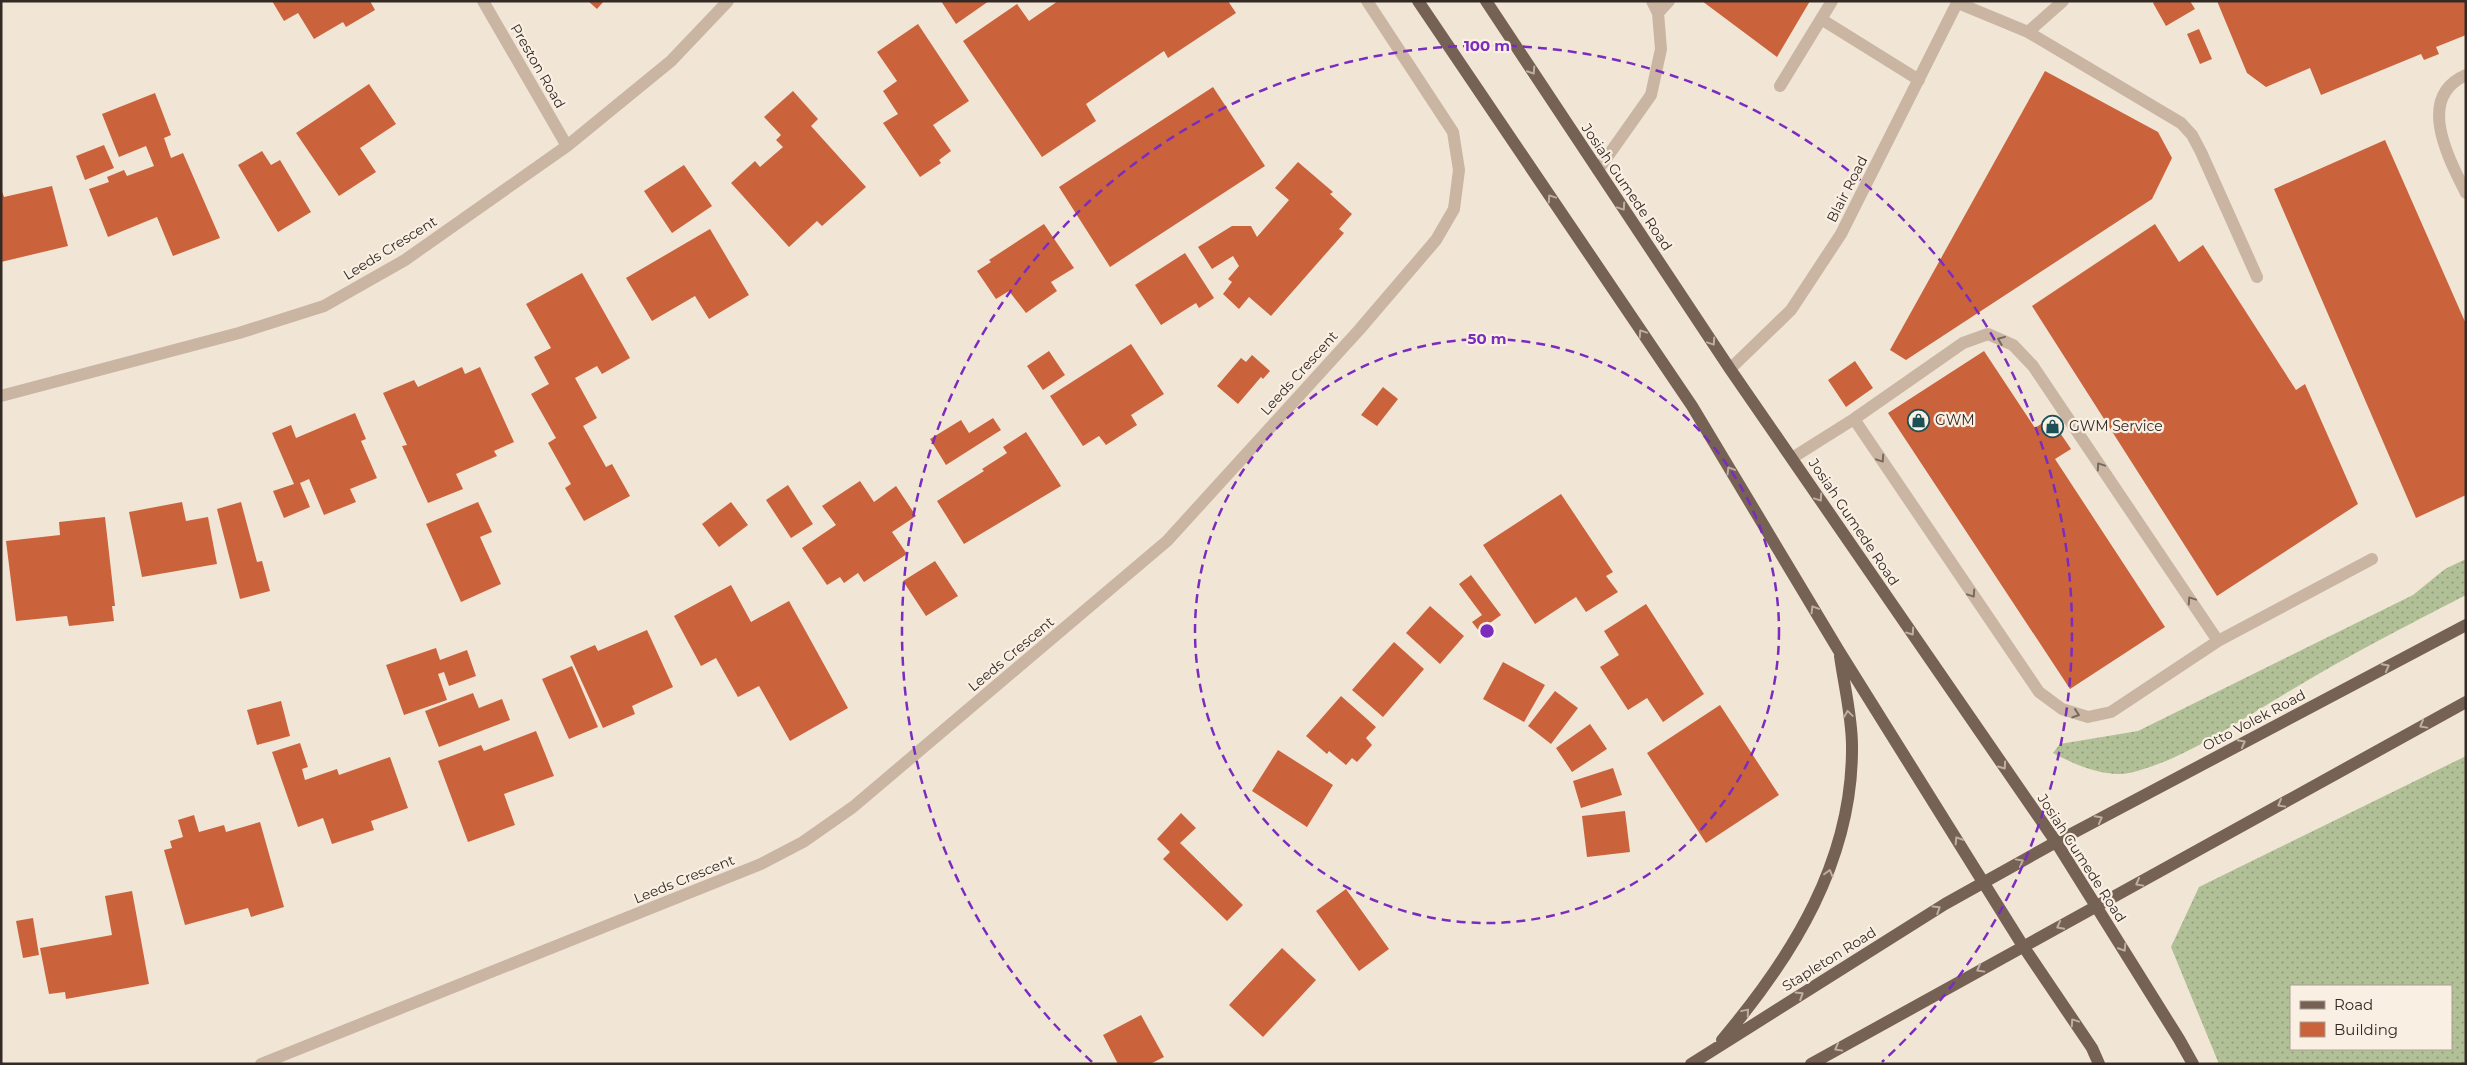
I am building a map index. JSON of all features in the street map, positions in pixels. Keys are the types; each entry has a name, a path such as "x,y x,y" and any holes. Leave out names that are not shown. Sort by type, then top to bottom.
{"main road":[{"path":"1418,1 1692,406 1839,651 2023,946 2092,1048 2099,1064"},
{"name":"Josiah Gumede Road","path":"1489,2 1730,369 2056,842 2179,1038 2193,1064"},
{"name":"Otto Volek Road","path":"1984,882 2466,625"},
{"path":"1714,1049 1758,998 1787,955 1826,883 1848,806 1852,746 1839,651"},
{"path":"1811,1064 2466,702"},
{"name":"Stapleton Road","path":"1690,1064 1937,909 1984,882"}],"street":[{"name":"Preston Road","path":"483,1 566,146"},
{"name":"Leeds Crescent","path":"1,396 239,332 324,306 405,260 566,146 671,61 728,1"},
{"name":"Leeds Crescent","path":"261,1064 761,864 803,842 853,807 1167,541 1359,330 1436,240 1454,209 1459,170 1454,132 1367,1"},
{"path":"1598,170 1651,95 1661,50 1658,14 1652,1"},
{"path":"1658,14 1669,1"},
{"path":"1780,86 1832,1"},
{"path":"2028,32 2063,1"},
{"path":"1958,2 2028,32 2181,124 2192,135 2201,152 2257,276"},
{"name":"Blair Road","path":"1730,369 1791,310 1841,234 1958,2"},
{"path":"1821,19 1919,80"},
{"path":"2466,75 2459,78 2443,94 2438,116 2446,152 2466,193"},
{"path":"1792,458 1854,419 1963,343 1988,334 2013,345 2034,366 2218,641"},
{"path":"1854,419 2039,692 2062,709 2088,718 2111,712 2218,641 2372,559"}],"green space":[{"path":"2466,559 2466,595 2379,640 2213,737 2171,759 2129,773 2110,774 2090,769 2053,753 2060,744 2138,731 2413,595 2445,569"},
{"path":"2466,756 2466,1064 2219,1064 2171,947 2199,887"}],"building":[{"path":"272,1 370,1 375,10 346,27 343,22 314,39 298,13 284,21"},
{"path":"588,1 604,1 597,9"},
{"path":"941,1 989,1 956,24"},
{"path":"1058,1 1228,1 1236,13 1168,58 1164,51 1086,104 1096,121 1042,157 963,41 1017,4 1029,21"},
{"path":"1702,1 1810,1 1777,57"},
{"path":"2155,1 2190,1 2195,9 2166,26 2153,3"},
{"path":"2217,1 2466,1 2466,35 2436,47 2439,54 2424,60 2421,54 2321,95 2310,68 2266,87 2247,73"},
{"path":"918,24 969,101 933,125 951,151 939,160 941,163 920,177 883,123 898,114 883,91 897,81 877,52"},
{"path":"2199,29 2212,59 2200,64 2187,34"},
{"path":"2045,71 2158,132 2172,158 2152,199 1906,360 1890,350"},
{"path":"369,84 396,124 360,148 376,172 339,196 296,133"},
{"path":"1213,87 1265,166 1110,267 1059,187"},
{"path":"793,91 818,119 811,126 866,187 822,226 817,221 789,247 731,183 755,161 760,167 783,147 776,140 781,135 764,117"},
{"path":"155,93 171,135 164,138 171,158 183,153 220,238 173,256 157,217 108,237 89,189 109,182 107,177 124,170 127,176 154,166 146,146 119,157 102,114"},
{"path":"2385,140 2466,324 2466,495 2416,518 2274,189"},
{"path":"104,145 114,168 85,180 76,156"},
{"path":"262,151 271,165 280,160 311,212 278,232 238,165"},
{"path":"1298,162 1333,192 1330,194 1352,214 1339,229 1344,233 1271,316 1249,297 1239,309 1223,294 1232,282 1228,279 1239,266 1233,256 1212,269 1198,247 1232,226 1251,226 1257,237 1289,200 1275,188"},
{"path":"684,165 712,206 672,233 644,191"},
{"path":"52,186 68,246 1,262 1,189 4,197"},
{"path":"1044,224 1074,268 1051,282 1057,291 1026,313 1009,291 996,299 977,271 991,262 989,260"},
{"path":"2155,224 2179,262 2203,245 2296,390 2305,384 2358,504 2217,596 2032,306"},
{"path":"710,229 749,295 709,319 695,296 652,321 626,278"},
{"path":"1185,253 1214,298 1199,308 1196,303 1161,325 1135,285"},
{"path":"582,273 630,358 602,374 597,366 575,378 597,418 583,426 606,467 612,464 630,496 584,521 565,488 571,484 548,443 556,438 531,394 549,384 534,357 551,348 526,304"},
{"path":"1131,344 1164,394 1131,415 1137,425 1106,445 1099,436 1083,446 1050,396"},
{"path":"1049,351 1065,375 1043,390 1027,366"},
{"path":"1984,351 2035,428 2050,418 2071,449 2055,459 2165,627 2070,689 1888,413"},
{"path":"1252,355 1270,371 1263,379 1261,377 1238,404 1217,386 1241,358 1246,362"},
{"path":"1855,361 1873,388 1846,407 1828,380"},
{"path":"462,367 465,374 480,367 514,442 494,451 497,456 456,474 463,489 428,503 402,446 407,445 383,393 414,380 418,387"},
{"path":"1383,387 1398,399 1377,426 1361,415"},
{"path":"355,413 366,439 361,441 377,478 350,489 356,502 324,515 309,479 300,483 310,507 284,518 273,491 294,484 272,433 291,425 296,438"},
{"path":"993,418 1001,430 946,465 930,439 961,420 969,433"},
{"path":"1026,432 1061,486 964,544 937,501 984,471 982,469 1007,453 1003,447"},
{"path":"860,481 874,502 896,486 916,516 892,532 907,554 864,582 858,573 844,583 840,577 827,585 802,548 836,525 822,506"},
{"path":"788,485 813,524 791,538 766,500"},
{"path":"1561,494 1613,572 1606,576 1618,592 1586,612 1576,597 1535,624 1483,545"},
{"path":"182,502 186,521 208,517 217,564 142,577 129,512"},
{"path":"241,502 257,562 262,561 270,591 240,599 217,509"},
{"path":"478,502 492,532 480,537 501,584 461,602 426,524"},
{"path":"731,502 748,525 719,547 702,524"},
{"path":"105,517 115,606 112,606 114,621 69,626 67,616 16,621 6,541 60,535 59,522"},
{"path":"935,561 958,596 926,616 903,581"},
{"path":"1471,575 1501,615 1479,631 1472,622 1482,615 1459,584"},
{"path":"731,585 751,622 789,601 848,708 790,741 759,686 738,697 716,658 701,666 674,616"},
{"path":"1646,604 1704,694 1663,722 1647,698 1628,710 1600,667 1619,655 1604,631"},
{"path":"1430,606 1464,636 1440,664 1406,633"},
{"path":"647,630 673,687 632,706 635,714 603,728 570,656 595,645 598,651"},
{"path":"1394,642 1424,669 1383,717 1352,690"},
{"path":"436,648 440,660 467,650 476,676 449,686 444,672 438,674 447,700 404,715 386,665"},
{"path":"1503,662 1545,685 1524,722 1483,699"},
{"path":"572,666 598,727 569,739 542,679"},
{"path":"1555,691 1578,708 1551,744 1528,726"},
{"path":"473,693 479,708 502,699 510,720 439,747 425,711"},
{"path":"1341,696 1376,727 1366,738 1372,745 1357,762 1352,758 1346,765 1329,751 1327,754 1306,736"},
{"path":"281,701 290,736 257,745 247,710"},
{"path":"1720,705 1779,795 1706,843 1647,753"},
{"path":"1590,724 1607,749 1572,772 1556,748"},
{"path":"536,731 554,776 504,794 515,825 468,842 438,761 481,745 484,751"},
{"path":"300,743 308,767 302,769 305,780 337,769 339,775 390,757 408,808 371,821 374,830 332,844 323,818 298,827 272,752"},
{"path":"1278,750 1333,785 1307,827 1252,791"},
{"path":"1613,768 1622,795 1581,808 1573,781"},
{"path":"1625,811 1630,852 1587,857 1582,816"},
{"path":"1181,813 1196,828 1180,843 1243,905 1227,921 1163,859 1170,852 1157,839"},
{"path":"194,815 199,832 224,825 226,832 260,822 284,907 251,917 248,908 185,925 164,850 172,848 170,841 183,837 178,820"},
{"path":"1346,889 1389,949 1359,971 1316,911"},
{"path":"132,891 149,984 66,999 65,992 49,994 40,948 112,935 105,896"},
{"path":"33,918 39,955 23,958 16,921"},
{"path":"1282,948 1316,980 1263,1037 1229,1005"},
{"path":"1141,1015 1164,1057 1150,1064 1118,1064 1103,1035"}],"place":[{"name":"GWM","path":"1919,420"},
{"name":"GWM Service","path":"2053,426"}]}
